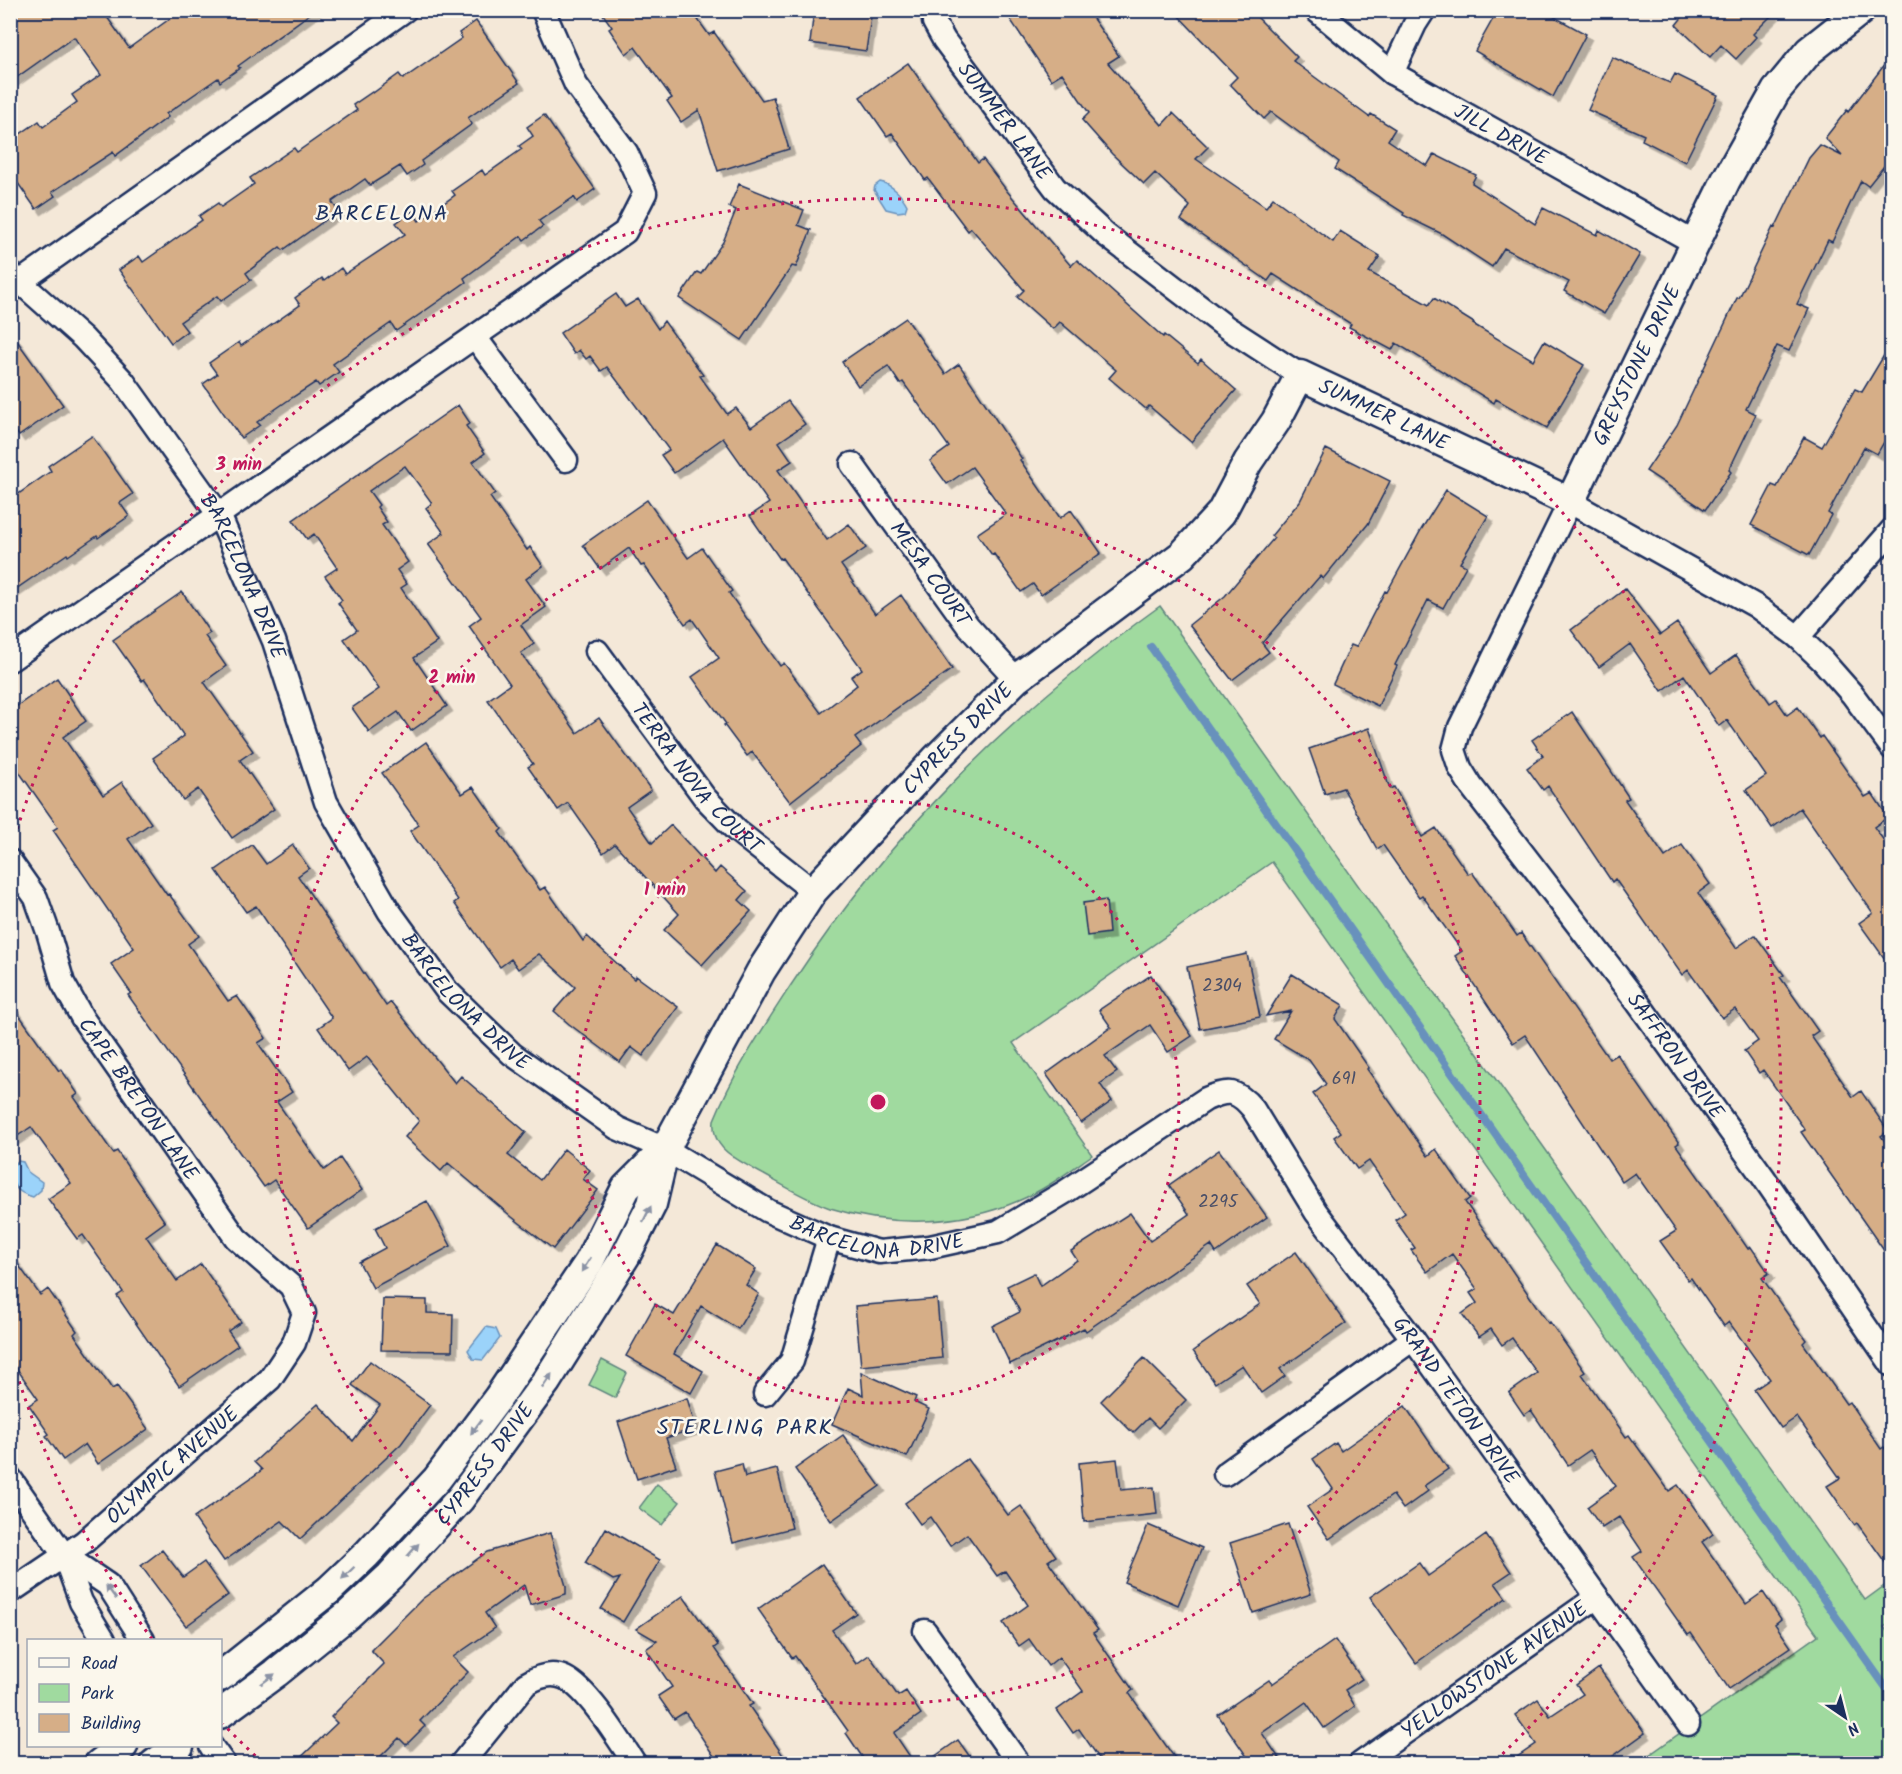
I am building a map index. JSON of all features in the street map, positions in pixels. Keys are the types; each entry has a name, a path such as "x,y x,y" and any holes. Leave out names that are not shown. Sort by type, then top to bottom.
{"street":[{"path":"14,281 405,10"},
{"path":"10,660 625,232 645,193 626,152 576,85 543,10"},
{"name":"JILL DRIVE","path":"1316,10 1392,73 1695,243"},
{"path":"1392,73 1424,10"},
{"name":"GREYSTONE DRIVE","path":"1454,750 1460,728 1726,180 1776,91 1809,51 1861,10"},
{"name":"SUMMER LANE","path":"934,12 934,21 944,40 1055,188 1106,235 1217,320 1300,375 1570,502 1756,606 1797,637 1823,661 1852,694 1892,748"},
{"name":"BARCELONA DRIVE","path":"14,281 83,338 123,381 219,515 274,641 326,802 389,911 447,991 512,1054 618,1128 665,1149 768,1210 829,1238 879,1252 930,1247 998,1232 1065,1192 1206,1099 1220,1093"},
{"path":"475,337 567,460"},
{"name":"CYPRESS DRIVE","path":"222,1713 276,1673 349,1614 390,1576 460,1499 546,1382 626,1255 652,1204 665,1149 761,971 813,891 935,760 1016,679 1182,555 1221,513 1248,462 1276,421 1300,375"},
{"name":"MESA COURT","path":"852,464 968,626 1016,679"},
{"path":"1797,637 1892,530"},
{"name":"TERRA NOVA COURT","path":"597,651 705,798 737,831 813,891"},
{"name":"SAFFRON DRIVE","path":"1454,750 1460,768 1471,786 1638,1003 1764,1178 1892,1365"},
{"name":"CAPE BRETON LANE","path":"10,861 36,898 63,983 83,1019 236,1238 291,1286 304,1312"},
{"name":"GRAND TETON DRIVE","path":"1220,1093 1232,1092 1243,1097 1253,1109 1316,1212 1413,1339 1688,1724"},
{"name":"CYPRESS DRIVE","path":"222,1675 329,1590 367,1554 437,1479 498,1398 589,1262 626,1188 665,1149"},
{"path":"765,1394 792,1361 829,1238"},
{"name":"OLYMPIC AVENUE","path":"10,1592 84,1542 270,1379 294,1342 304,1312"},
{"path":"1225,1474 1413,1339"},
{"path":"10,1478 64,1555 81,1602 103,1639"},
{"path":"64,1555 108,1585 142,1639"},
{"name":"YELLOWSTONE AVENUE","path":"1360,1764 1598,1598"},
{"path":"925,1631 1019,1764"},
{"path":"461,1764 526,1684 540,1676 552,1675 564,1677 583,1691 635,1764"},
{"path":"99,1764 122,1747"},
{"path":"212,1747 224,1764"}],"green space":[{"path":"1160,606 1865,1600 1891,1581 1891,1622 1884,1627 1891,1637 1891,1763 1638,1763 1818,1635 1272,862 1013,1043 1092,1155 1038,1192 996,1209 949,1219 901,1221 877,1218 830,1208 811,1200 741,1162 720,1145 714,1130 714,1120 739,1068 791,985 871,876 913,825 1004,733 1053,689"},
{"path":"602,1360 627,1373 615,1398 589,1385"},
{"path":"657,1484 680,1502 662,1525 639,1508"}],"water":[{"path":"880,182 899,194 907,205 905,211 886,209 874,190"},
{"path":"18,1161 23,1162 28,1172 42,1182 41,1190 33,1197 22,1193 13,1183 11,1167"},
{"path":"486,1327 496,1329 500,1338 483,1360 473,1359 468,1350"}],"building":[{"path":"10,10 102,10 129,48 182,10 315,10 238,66 240,68 220,82 218,78 166,114 168,117 115,156 113,152 52,192 55,196 36,209 10,172 10,141 39,121 43,127 77,102 72,95 101,75 74,37 10,82"},
{"path":"600,10 691,10 709,35 714,32 762,100 773,97 789,149 718,171 699,110 681,122 667,101 672,98 635,47 626,54 609,29 612,27"},
{"path":"814,10 872,10 866,51 810,43"},
{"path":"1004,10 1087,10 1119,56 1108,63 1162,125 1173,113 1208,147 1196,159 1266,207 1273,198 1333,242 1340,231 1380,256 1369,272 1429,305 1434,298 1533,360 1544,341 1584,365 1547,428 1496,399 1494,403 1396,343 1392,350 1349,327 1351,324 1273,274 1268,281 1181,220 1190,206 1155,173 1144,184 1112,154 1082,120 1089,113 1062,73 1051,80"},
{"path":"1173,10 1250,10 1297,57 1293,61 1369,117 1371,114 1395,129 1388,140 1427,166 1434,154 1476,175 1472,183 1535,224 1543,208 1597,235 1599,230 1640,254 1604,314 1564,291 1569,282 1504,248 1492,267 1442,234 1403,215 1404,213 1335,169 1339,162 1271,112 1264,119 1230,84 1237,77"},
{"path":"1498,10 1542,10 1586,34 1553,97 1475,51"},
{"path":"1688,10 1777,10 1753,34 1756,37 1736,59 1721,45 1710,57 1676,25"},
{"path":"476,21 519,83 468,118 472,124 421,161 423,165 407,176 400,166 370,185 365,179 332,202 338,211 283,250 280,247 246,273 251,280 221,301 217,296 180,322 187,331 171,343 119,270 139,256 143,262 202,220 199,216 218,203 221,207 254,184 250,178 294,148 297,152 357,110 353,105 399,74 403,79 462,38 459,33"},
{"path":"1892,55 1892,156 1868,186 1861,181 1832,242 1828,240 1797,304 1809,309 1789,351 1777,346 1746,409 1756,414 1729,470 1731,472 1705,510 1646,471 1677,425 1737,298 1809,158 1820,145 1842,156 1825,138"},
{"path":"1612,57 1670,83 1675,74 1718,95 1685,162 1642,140 1644,135 1588,110"},
{"path":"908,63 978,163 983,159 1071,266 1077,260 1163,337 1164,335 1198,363 1201,359 1236,390 1191,442 1149,406 1146,409 1109,378 1116,370 1060,322 1053,329 1017,297 1024,290 971,228 968,231 928,178 925,180 892,133 887,136 860,97"},
{"path":"544,115 595,189 577,202 574,197 539,221 543,226 524,240 521,236 464,278 466,282 396,331 391,323 333,364 339,372 319,386 316,382 290,399 257,422 260,425 241,438 203,384 217,374 209,363 239,342 241,346 300,305 295,298 322,278 324,281 341,268 345,274 405,234 396,223 412,211 419,221 455,195 452,191 482,170 485,175 522,149 519,146 533,136 527,127"},
{"path":"739,184 804,210 798,225 811,230 796,267 792,266 742,340 679,298 697,272 701,274 723,242 736,210 729,207"},
{"path":"616,294 625,307 638,299 658,329 664,321 703,375 700,376 727,414 736,408 751,427 788,401 805,424 779,442 792,461 778,470 827,540 849,524 866,548 841,565 875,614 901,595 952,669 855,738 861,746 790,802 752,752 747,756 692,677 719,658 692,619 685,624 644,565 641,566 629,548 600,569 583,545 647,500 688,558 702,548 732,591 729,593 780,666 784,663 821,713 857,685 851,677 862,669 750,516 769,503 723,438 674,473 661,455 669,450 607,367 601,371 590,356 586,359 579,350 574,354 560,333"},
{"path":"906,318 945,374 959,364 1060,518 1071,510 1101,553 1041,595 1033,584 1021,592 977,534 1006,514 972,467 947,484 930,461 949,447 903,382 900,384 888,366 858,386 842,362"},
{"path":"10,331 63,405 19,436 10,423"},
{"path":"1892,342 1892,428 1877,454 1864,447 1828,513 1831,515 1809,555 1751,525 1772,485 1777,487 1804,437 1822,447 1855,389 1862,392"},
{"path":"458,405 470,423 466,426 485,453 473,462 495,493 490,497 527,550 530,547 543,566 526,579 546,607 521,625 534,644 521,653 577,733 599,718 651,790 627,807 652,843 671,825 715,873 720,867 747,891 739,900 751,911 702,965 664,930 679,914 615,844 603,853 568,803 558,810 528,767 533,764 488,700 510,684 469,626 481,617 428,544 444,533 426,508 432,503 405,466 369,491 387,522 382,525 408,562 397,570 407,584 401,588 437,642 414,658 447,706 411,731 398,712 369,732 352,708 379,689 344,639 357,630 338,603 342,600 325,576 337,568 314,534 307,539 293,520"},
{"path":"92,436 133,494 120,503 129,516 10,593 10,500 51,471 48,466"},
{"path":"1326,449 1390,481 1368,524 1323,579 1320,576 1262,643 1269,652 1232,680 1189,625 1225,596 1274,538 1271,536 1300,501"},
{"path":"1446,490 1488,516 1460,563 1466,566 1443,608 1428,600 1395,665 1397,666 1378,706 1333,684 1351,645 1356,647 1385,591 1387,592"},
{"path":"1625,589 1660,635 1677,623 1711,673 1736,655 1770,703 1776,699 1787,715 1798,707 1820,738 1822,736 1865,797 1872,793 1888,817 1874,827 1892,852 1892,969 1859,923 1873,913 1800,808 1772,828 1746,790 1766,776 1727,720 1719,726 1684,675 1662,691 1630,644 1599,667 1571,630"},
{"path":"182,592 210,633 205,636 226,666 204,682 253,751 240,760 274,809 232,838 198,789 183,800 153,758 184,736 113,640"},
{"path":"57,678 86,721 63,737 103,795 122,782 151,823 128,839 199,936 188,944 228,1001 237,996 266,1038 258,1043 292,1092 277,1102 324,1170 340,1158 362,1190 308,1228 274,1180 264,1187 128,995 131,993 111,964 134,948 53,830 58,827 10,759 10,711"},
{"path":"1572,712 1629,798 1625,800 1665,857 1682,845 1710,884 1698,893 1736,948 1755,935 1784,975 1780,977 1818,1031 1811,1036 1853,1097 1861,1091 1888,1131 1881,1136 1892,1151 1892,1262 1801,1132 1805,1130 1763,1070 1759,1073 1744,1051 1758,1041 1735,1009 1722,1018 1688,970 1682,975 1615,879 1612,882 1548,786 1543,790 1527,768 1543,756 1532,740"},
{"path":"1369,728 1390,789 1394,787 1422,837 1436,828 1468,874 1472,872 1517,936 1521,933 1609,1059 1617,1054 1679,1143 1676,1145 1748,1249 1751,1247 1769,1273 1762,1278 1806,1340 1803,1343 1846,1404 1849,1402 1881,1449 1884,1447 1892,1458 1892,1572 1857,1523 1854,1525 1827,1486 1840,1478 1797,1417 1781,1428 1754,1390 1770,1379 1729,1322 1724,1326 1691,1278 1688,1280 1660,1241 1676,1231 1635,1173 1622,1182 1525,1035 1513,1043 1455,956 1462,951 1422,895 1419,897 1383,845 1377,849 1343,788 1325,794 1309,749"},
{"path":"426,742 462,794 473,787 502,829 499,832 540,890 545,887 583,941 587,936 634,979 636,976 678,1007 643,1056 631,1047 620,1062 569,1024 554,1011 575,987 539,954 518,969 511,959 500,967 454,903 458,900 410,831 419,825 382,773"},
{"path":"252,845 266,864 293,845 309,868 298,876 386,1006 391,1002 455,1083 461,1076 526,1132 508,1155 540,1180 564,1149 590,1170 583,1179 598,1190 553,1249 448,1163 441,1171 405,1137 419,1121 367,1057 348,1071 318,1028 332,1018 256,906 246,912 216,870"},
{"path":"1106,900 1109,933 1087,936 1083,903"},
{"path":"1247,954 1260,1017 1200,1029 1187,967"},
{"path":"1292,974 1343,1005 1335,1019 1369,1068 1367,1069 1428,1156 1436,1149 1470,1198 1465,1202 1548,1323 1550,1322 1585,1372 1582,1374 1626,1437 1629,1435 1669,1491 1678,1485 1713,1534 1702,1542 1746,1604 1763,1592 1781,1619 1775,1624 1791,1647 1729,1689 1691,1633 1688,1635 1633,1557 1642,1551 1619,1517 1602,1528 1587,1507 1616,1486 1590,1450 1568,1465 1531,1410 1524,1415 1509,1393 1537,1373 1512,1338 1502,1345 1491,1329 1479,1337 1462,1314 1477,1303 1470,1293 1477,1289 1452,1254 1427,1272 1411,1250 1415,1248 1395,1220 1405,1213 1369,1161 1357,1169 1334,1137 1341,1132 1313,1094 1326,1084 1309,1060 1274,1039 1291,1011 1266,1016"},
{"path":"1151,975 1192,1036 1168,1052 1150,1025 1105,1056 1117,1072 1100,1084 1112,1101 1081,1123 1046,1074 1111,1027 1099,1010"},
{"path":"10,1002 59,1071 61,1069 78,1094 74,1097 113,1153 117,1151 165,1222 146,1236 177,1281 201,1264 241,1322 228,1331 238,1345 179,1386 117,1296 123,1292 83,1235 77,1239 48,1199 71,1183 31,1127 10,1141"},
{"path":"1219,1150 1267,1217 1216,1253 1211,1245 1086,1331 1084,1328 1010,1364 992,1326 1020,1312 1007,1286 1034,1273 1040,1286 1077,1260 1071,1251 1130,1213 1150,1241 1189,1214 1169,1185"},
{"path":"427,1201 451,1246 373,1288 359,1262 385,1248 375,1228"},
{"path":"717,1245 756,1269 746,1285 759,1294 738,1329 701,1306 674,1354 703,1371 691,1393 626,1356 655,1304 674,1315"},
{"path":"1296,1252 1346,1323 1280,1369 1285,1376 1261,1393 1242,1365 1215,1383 1193,1351 1260,1304 1247,1286"},
{"path":"10,1253 40,1295 48,1289 77,1331 74,1334 112,1389 117,1386 148,1429 98,1464 85,1444 63,1460 46,1436 49,1434 29,1405 38,1399 10,1359"},
{"path":"383,1299 427,1300 427,1313 453,1314 452,1351 381,1350"},
{"path":"937,1299 942,1358 861,1366 855,1306"},
{"path":"1144,1358 1186,1400 1158,1428 1148,1418 1133,1433 1101,1401"},
{"path":"370,1361 430,1405 401,1444 300,1539 282,1521 224,1561 194,1518 262,1470 254,1462 318,1404 353,1441 380,1405 352,1385"},
{"path":"861,1372 916,1397 914,1402 929,1409 907,1457 832,1424 848,1388 863,1395"},
{"path":"687,1398 696,1428 666,1438 676,1466 637,1479 618,1422"},
{"path":"1405,1406 1448,1469 1424,1486 1428,1491 1403,1509 1393,1495 1329,1539 1307,1507 1333,1489 1313,1459 1336,1443 1341,1451"},
{"path":"843,1435 880,1486 831,1521 795,1469"},
{"path":"967,1459 1008,1515 1021,1506 1056,1556 1048,1561 1098,1630 1093,1633 1133,1690 1129,1693 1179,1764 1103,1764 1079,1729 1073,1733 1057,1710 1083,1691 1059,1657 1048,1666 1029,1639 1019,1646 1003,1623 1028,1605 1005,1571 997,1576 967,1534 950,1546 930,1517 920,1524 905,1503"},
{"path":"1117,1459 1121,1490 1154,1487 1157,1514 1084,1522 1079,1463"},
{"path":"742,1464 745,1477 777,1469 792,1528 733,1543 715,1471"},
{"path":"1288,1524 1311,1594 1253,1613 1230,1543"},
{"path":"1148,1525 1202,1548 1178,1605 1124,1582"},
{"path":"606,1528 660,1560 623,1622 601,1609 620,1578 613,1580 585,1563"},
{"path":"550,1533 566,1586 566,1594 530,1605 524,1585 485,1613 495,1628 453,1657 468,1672 420,1721 425,1726 406,1745 399,1738 373,1764 294,1764 337,1723 331,1717 384,1664 371,1650 422,1599 487,1552"},
{"path":"1486,1535 1511,1572 1495,1583 1506,1598 1416,1663 1370,1597 1419,1563 1428,1576"},
{"path":"162,1550 183,1577 204,1562 228,1595 186,1626 141,1566"},
{"path":"822,1564 856,1613 832,1630 856,1664 869,1655 898,1696 906,1691 921,1714 894,1733 915,1764 867,1764 846,1733 848,1731 795,1656 792,1658 758,1609"},
{"path":"683,1596 718,1645 714,1648 753,1704 749,1706 789,1764 719,1764 685,1712 674,1719 658,1696 672,1687 646,1649 657,1641 636,1629"},
{"path":"1335,1640 1362,1679 1345,1690 1355,1706 1324,1728 1306,1702 1262,1733 1283,1764 1252,1764 1218,1715 1269,1680 1272,1684"},
{"path":"1599,1668 1645,1733 1602,1764 1507,1764 1536,1744 1515,1715 1538,1699 1550,1716 1583,1694 1576,1685"},
{"path":"958,1740 975,1764 924,1764"}],"waterway":[{"path":"1151,647 1892,1696"}],"district":[{"name":"BARCELONA","path":"382,212"},
{"name":"STERLING PARK","path":"745,1426"}]}
